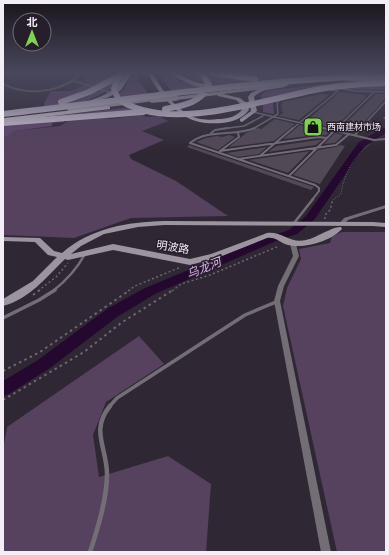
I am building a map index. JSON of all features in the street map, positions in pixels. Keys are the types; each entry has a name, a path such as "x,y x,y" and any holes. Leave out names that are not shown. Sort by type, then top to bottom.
{"highway":[{"path":"3,113 48,105 70,99"},
{"path":"119,99 122,102 144,110 180,114 205,113 235,109 281,99"},
{"path":"3,113 127,99"},
{"path":"3,121 184,99"},
{"path":"3,121 137,112 178,106 198,99"},
{"path":"3,113 16,114 69,109"},
{"path":"3,121 69,109"}],"main road":[{"path":"69,109 100,99"},
{"path":"69,109 153,99"},
{"path":"160,99 175,116 186,121 204,124 226,123 242,119 253,112 254,108 252,99"},
{"path":"168,99 182,114 206,121 223,120 239,116 247,109 243,102 235,99"}],"street":[{"path":"326,552 277,301 281,286 296,256 290,243 304,243 329,234 340,227 346,219 386,206"},
{"path":"3,303 29,290 63,256 78,244 93,236 130,225 150,223 295,223 325,221 340,227 386,225"},
{"name":"明波路","path":"63,256 85,254 113,247 200,261 242,244 267,236 277,235 290,243"},
{"path":"3,239 37,240 51,252 63,256"}],"lane":[{"path":"285,99 280,100 277,103 278,113 276,116 259,127 237,133 211,133 201,135 190,143 315,185 319,188 319,192 295,223"},
{"path":"260,156 328,99"},
{"path":"289,176 367,99"},
{"path":"355,135 386,101"},
{"path":"253,112 276,116 374,140 386,140"},
{"path":"211,133 215,130 248,124 264,116"},
{"path":"219,152 239,137 237,133"},
{"path":"238,159 339,143 349,134"},
{"path":"219,152 318,137 327,138"},
{"path":"3,318 40,300 69,279 82,261 85,254"},
{"path":"90,552 100,522 107,473 99,433 106,411 117,398 130,389 245,315 277,301"}],"path":[{"path":"325,221 325,215 330,210 333,199 341,194 341,187 345,175 366,146 378,140"},
{"path":"3,400 84,352 121,323 162,298 181,284 210,275 278,246 290,243"},
{"path":"3,371 40,352 135,286 194,261"}],"shaded area":[{"path":"46,99 91,99 82,103 44,107"},
{"path":"262,99 286,99 273,102 274,114 263,112"},
{"path":"141,106 145,114 110,118 94,113 79,114 63,122 52,123 52,126 15,131 3,138 3,122"},
{"path":"142,115 147,117 159,116 168,121 142,131 164,140 129,155 131,159 176,181 228,216 131,218 74,238 3,235 3,137 15,131 60,126 73,118 98,116 110,119"},
{"path":"342,232 386,232 386,552 337,552 283,306 287,288 301,259 299,249 330,243 332,236"},
{"path":"139,336 164,364 106,402 93,435 99,477 168,456 211,484 206,552 3,552 3,450 7,427"}],"building":[{"path":"297,99 324,99 299,120 279,116 284,112 280,111 283,109 280,108 283,106 280,105 283,103 282,102"},
{"path":"332,99 364,99 334,128 305,122"},
{"path":"371,99 385,99 354,133 339,129"},
{"path":"275,119 295,124 274,141 229,147 246,133 258,128 261,129"},
{"path":"370,121 378,123 370,131 361,132"},
{"path":"300,125 329,132 326,135 283,139"},
{"path":"335,133 343,135 335,143 324,144"},
{"path":"229,135 235,137 218,150 196,142 206,138"},
{"path":"322,140 316,145 268,152 276,146"},
{"path":"189,145 314,187 311,190 187,147"},
{"path":"340,145 345,146 320,184 293,175 318,150"},
{"path":"267,147 259,154 238,157 226,153"},
{"path":"310,151 288,173 249,160"}],"waterway":[{"name":"乌龙河","path":"3,389 44,364 112,313 150,291 272,239 293,232 310,218 362,144 386,130"}],"place":[{"name":"西南建材市场","path":"313,127"}]}
